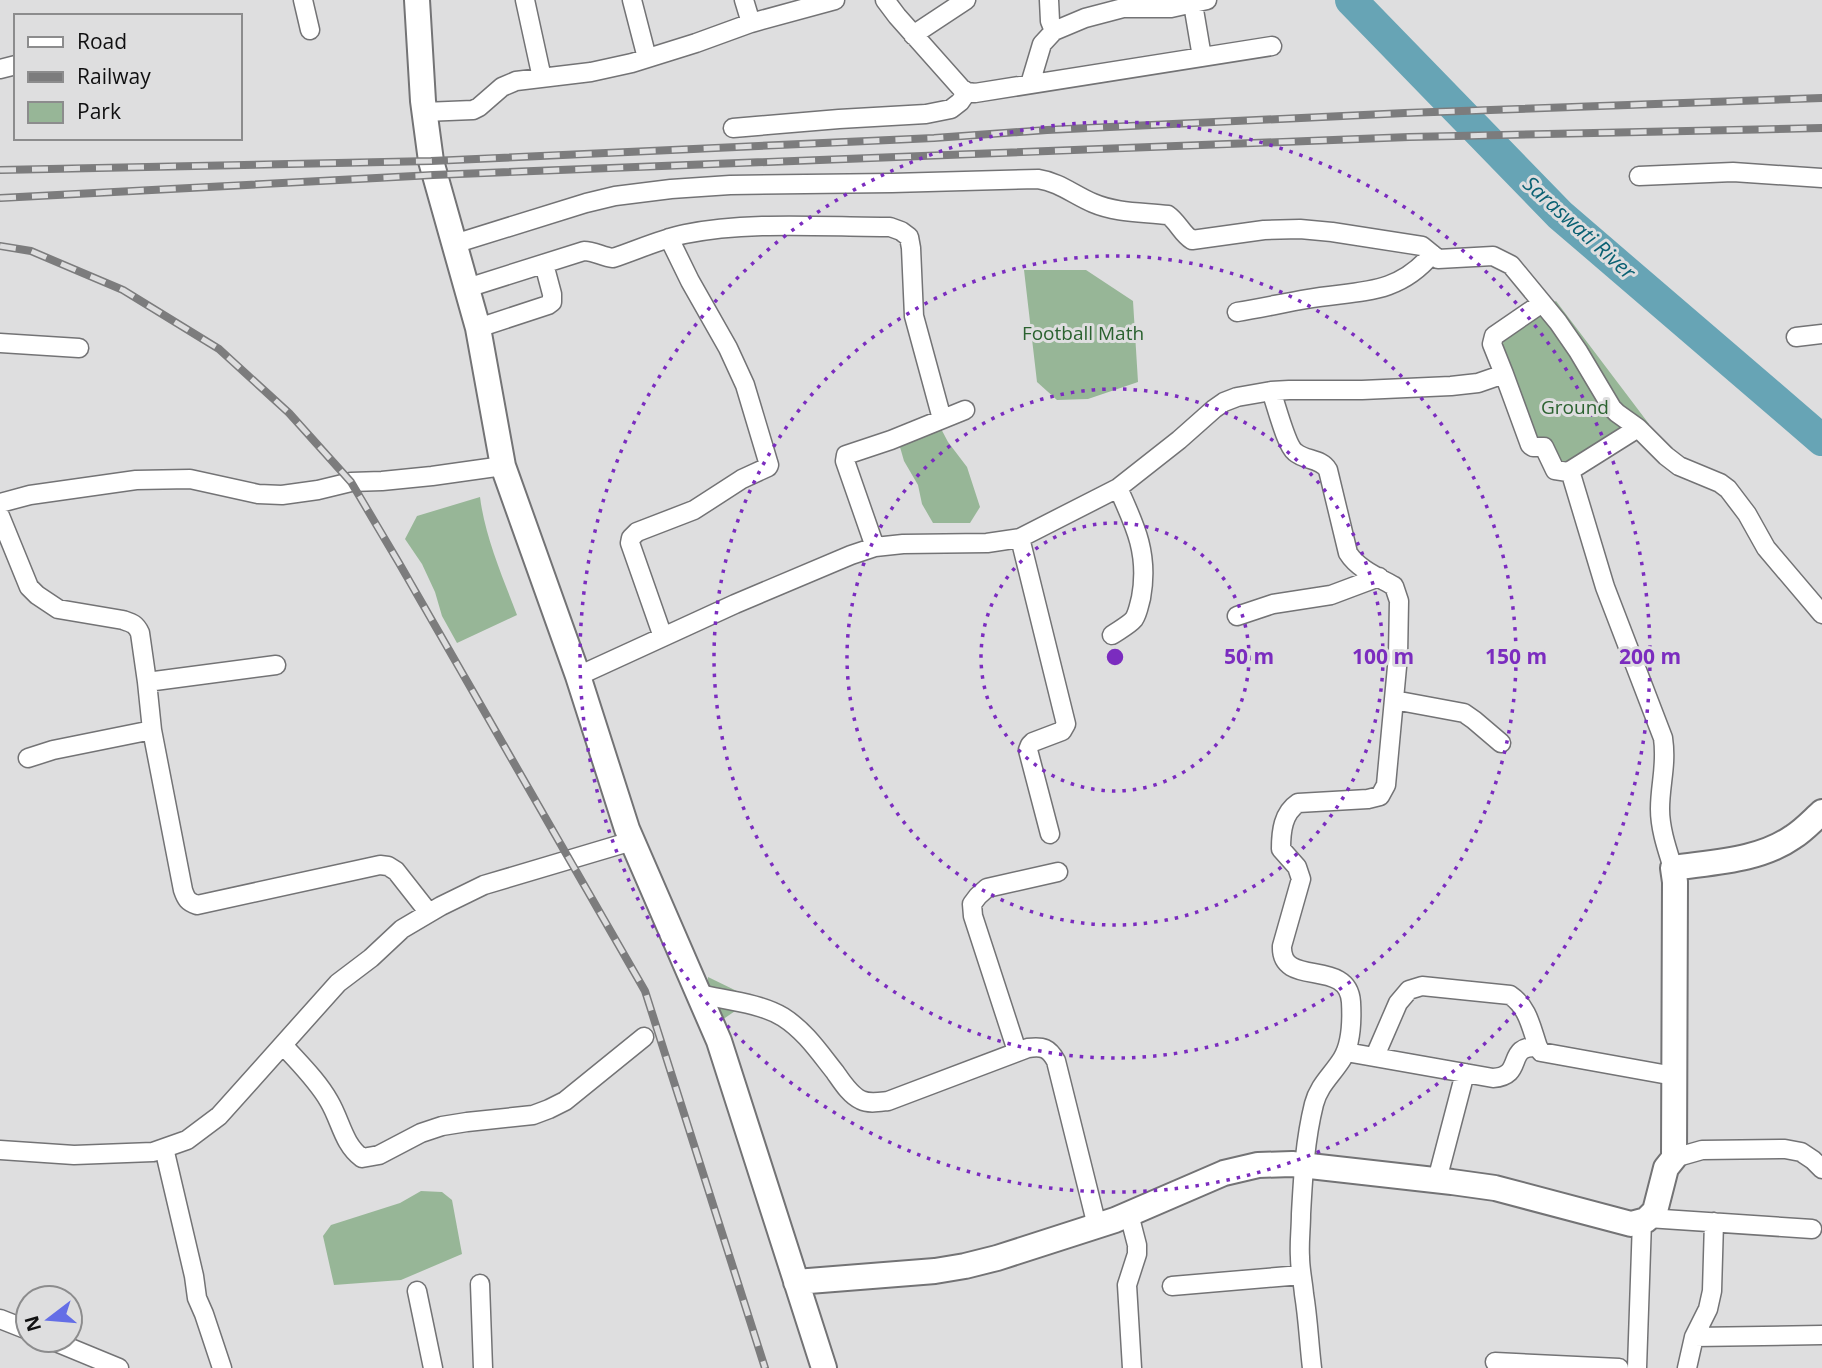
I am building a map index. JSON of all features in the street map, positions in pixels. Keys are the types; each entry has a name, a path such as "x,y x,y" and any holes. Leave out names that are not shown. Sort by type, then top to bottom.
{"main road":[{"path":"417,0 424,112 433,175 478,328 503,466 578,677 627,829 719,1041 824,1368"},
{"path":"796,1282 934,1271 997,1258 1097,1226 1224,1173 1258,1165 1304,1165 1495,1188 1631,1224 1645,1219 1655,1210 1666,1168 1674,1158 1673,868 1745,857 1773,849 1794,837 1822,812"}],"street":[{"path":"303,0 310,30"},
{"path":"525,0 542,78"},
{"path":"632,0 647,58"},
{"path":"744,0 751,23"},
{"path":"424,112 473,110 502,87 516,81 591,72 647,58 751,23 835,0"},
{"path":"886,0 913,35 961,88 975,93 1272,46"},
{"path":"913,35 966,0"},
{"path":"1049,0 1049,20 1054,31"},
{"path":"1030,84 1042,44 1054,31 1114,5 1171,8 1200,2 1202,57"},
{"path":"733,128 839,118 926,114 951,109 967,92"},
{"path":"1639,176 1732,172 1822,178"},
{"path":"454,244 615,196 671,189 730,185 1038,179 1057,184 1091,203 1111,209 1168,215 1192,240 1264,230 1300,229 1422,246 1441,259 1493,256 1501,258 1511,265 1578,351 1612,408 1679,466 1728,489 1747,514 1766,548 1822,614"},
{"path":"467,288 584,251 613,258 669,238 699,232 757,227 890,227 909,236 914,316 942,419"},
{"path":"663,637 630,543 631,538 637,532 694,510 769,465 745,385 669,238"},
{"path":"1237,312 1382,289 1416,271 1432,254"},
{"path":"478,328 552,302 544,264"},
{"path":"1542,303 1492,339 1530,445 1544,447 1555,470 1568,472 1638,428"},
{"path":"1796,337 1822,334"},
{"path":"0,343 79,348"},
{"path":"578,677 735,604 875,547 987,543 1020,538 1118,488 1224,402 1237,397 1271,391 1451,386 1478,383 1504,374"},
{"path":"1271,391 1294,452 1322,463 1328,470 1348,553 1358,565 1394,586 1399,601 1398,656 1386,785 1380,796 1368,799 1298,803 1290,808 1285,817 1281,837 1281,849 1297,867 1301,879 1282,953 1288,964 1297,970 1343,981 1351,1001 1350,1041 1346,1052 1320,1088 1304,1165 1300,1256 1312,1368"},
{"path":"875,547 845,460 846,455 965,410"},
{"path":"0,503 30,495 136,480 190,480 258,494 282,495 351,482 432,476 503,466"},
{"path":"1568,472 1573,479 1605,587 1663,738 1666,754 1660,821 1673,868"},
{"path":"1112,635 1135,618 1139,608 1144,567 1135,524 1118,488"},
{"path":"0,516 29,587 37,595 58,609 123,620 137,626 152,730 183,890 189,903 197,905 380,865 396,871 429,913"},
{"path":"1020,538 1066,724 1062,731 1033,742 1028,750 1050,834"},
{"path":"1237,616 1282,601 1331,595 1379,577"},
{"path":"147,682 276,665"},
{"path":"1394,700 1464,713 1501,743"},
{"path":"28,758 152,730"},
{"path":"0,1150 74,1155 153,1152 187,1140 219,1116 338,983 371,958 402,929 484,885 632,841"},
{"path":"1017,1051 973,916 972,904 987,888 1058,872"},
{"path":"1375,1056 1398,1003 1409,990 1422,986 1510,995 1524,1008 1538,1047 1546,1054 1674,1076"},
{"path":"699,994 770,1010 784,1018 800,1029 851,1093 862,1101 888,1101 1028,1048 1041,1046 1050,1051 1056,1061 1097,1226"},
{"path":"283,1045 320,1087 330,1102 352,1151 362,1158 379,1155 421,1133 442,1126 533,1115 549,1109 565,1101 644,1037"},
{"path":"1346,1052 1493,1079 1508,1075 1513,1069 1516,1056 1524,1048 1538,1047"},
{"path":"1437,1180 1465,1073"},
{"path":"164,1148 197,1298 205,1314 222,1368"},
{"path":"1674,1158 1702,1150 1785,1149 1801,1152 1822,1170"},
{"path":"1129,1214 1137,1254 1127,1284 1132,1368"},
{"path":"1637,1368 1645,1219 1812,1229"},
{"path":"1687,1368 1693,1337 1712,1292 1714,1222"},
{"path":"1172,1286 1301,1275"},
{"path":"480,1283 483,1368"},
{"path":"418,1291 433,1368"},
{"path":"1693,1337 1822,1335"},
{"path":"84,1354 119,1368"},
{"path":"1495,1362 1619,1368"}],"green space":[{"name":"Football Math","path":"1024,270 1086,270 1133,301 1138,382 1088,399 1057,400 1037,382"},
{"name":"Ground","path":"1556,301 1649,424 1551,476 1493,341"},
{"path":"938,423 948,442 967,467 980,507 970,523 933,523 922,504 918,485 904,461 898,440"},
{"path":"480,497 490,542 517,615 457,643 442,616 422,564 405,539 417,516"},
{"path":"708,977 747,996 741,1007 719,1022 706,998"},
{"path":"421,1191 442,1192 452,1200 462,1254 401,1280 334,1285 323,1236 331,1225 400,1203"}],"waterway":[{"name":"Saraswati River","path":"1351,0 1560,215 1822,440"}],"railway":[{"path":"0,170 431,161 1405,113 1822,98"},
{"path":"0,198 433,175 1409,137 1822,128"},
{"path":"0,246 31,251 123,290 219,349 289,413 351,482 645,991 765,1368"}]}
